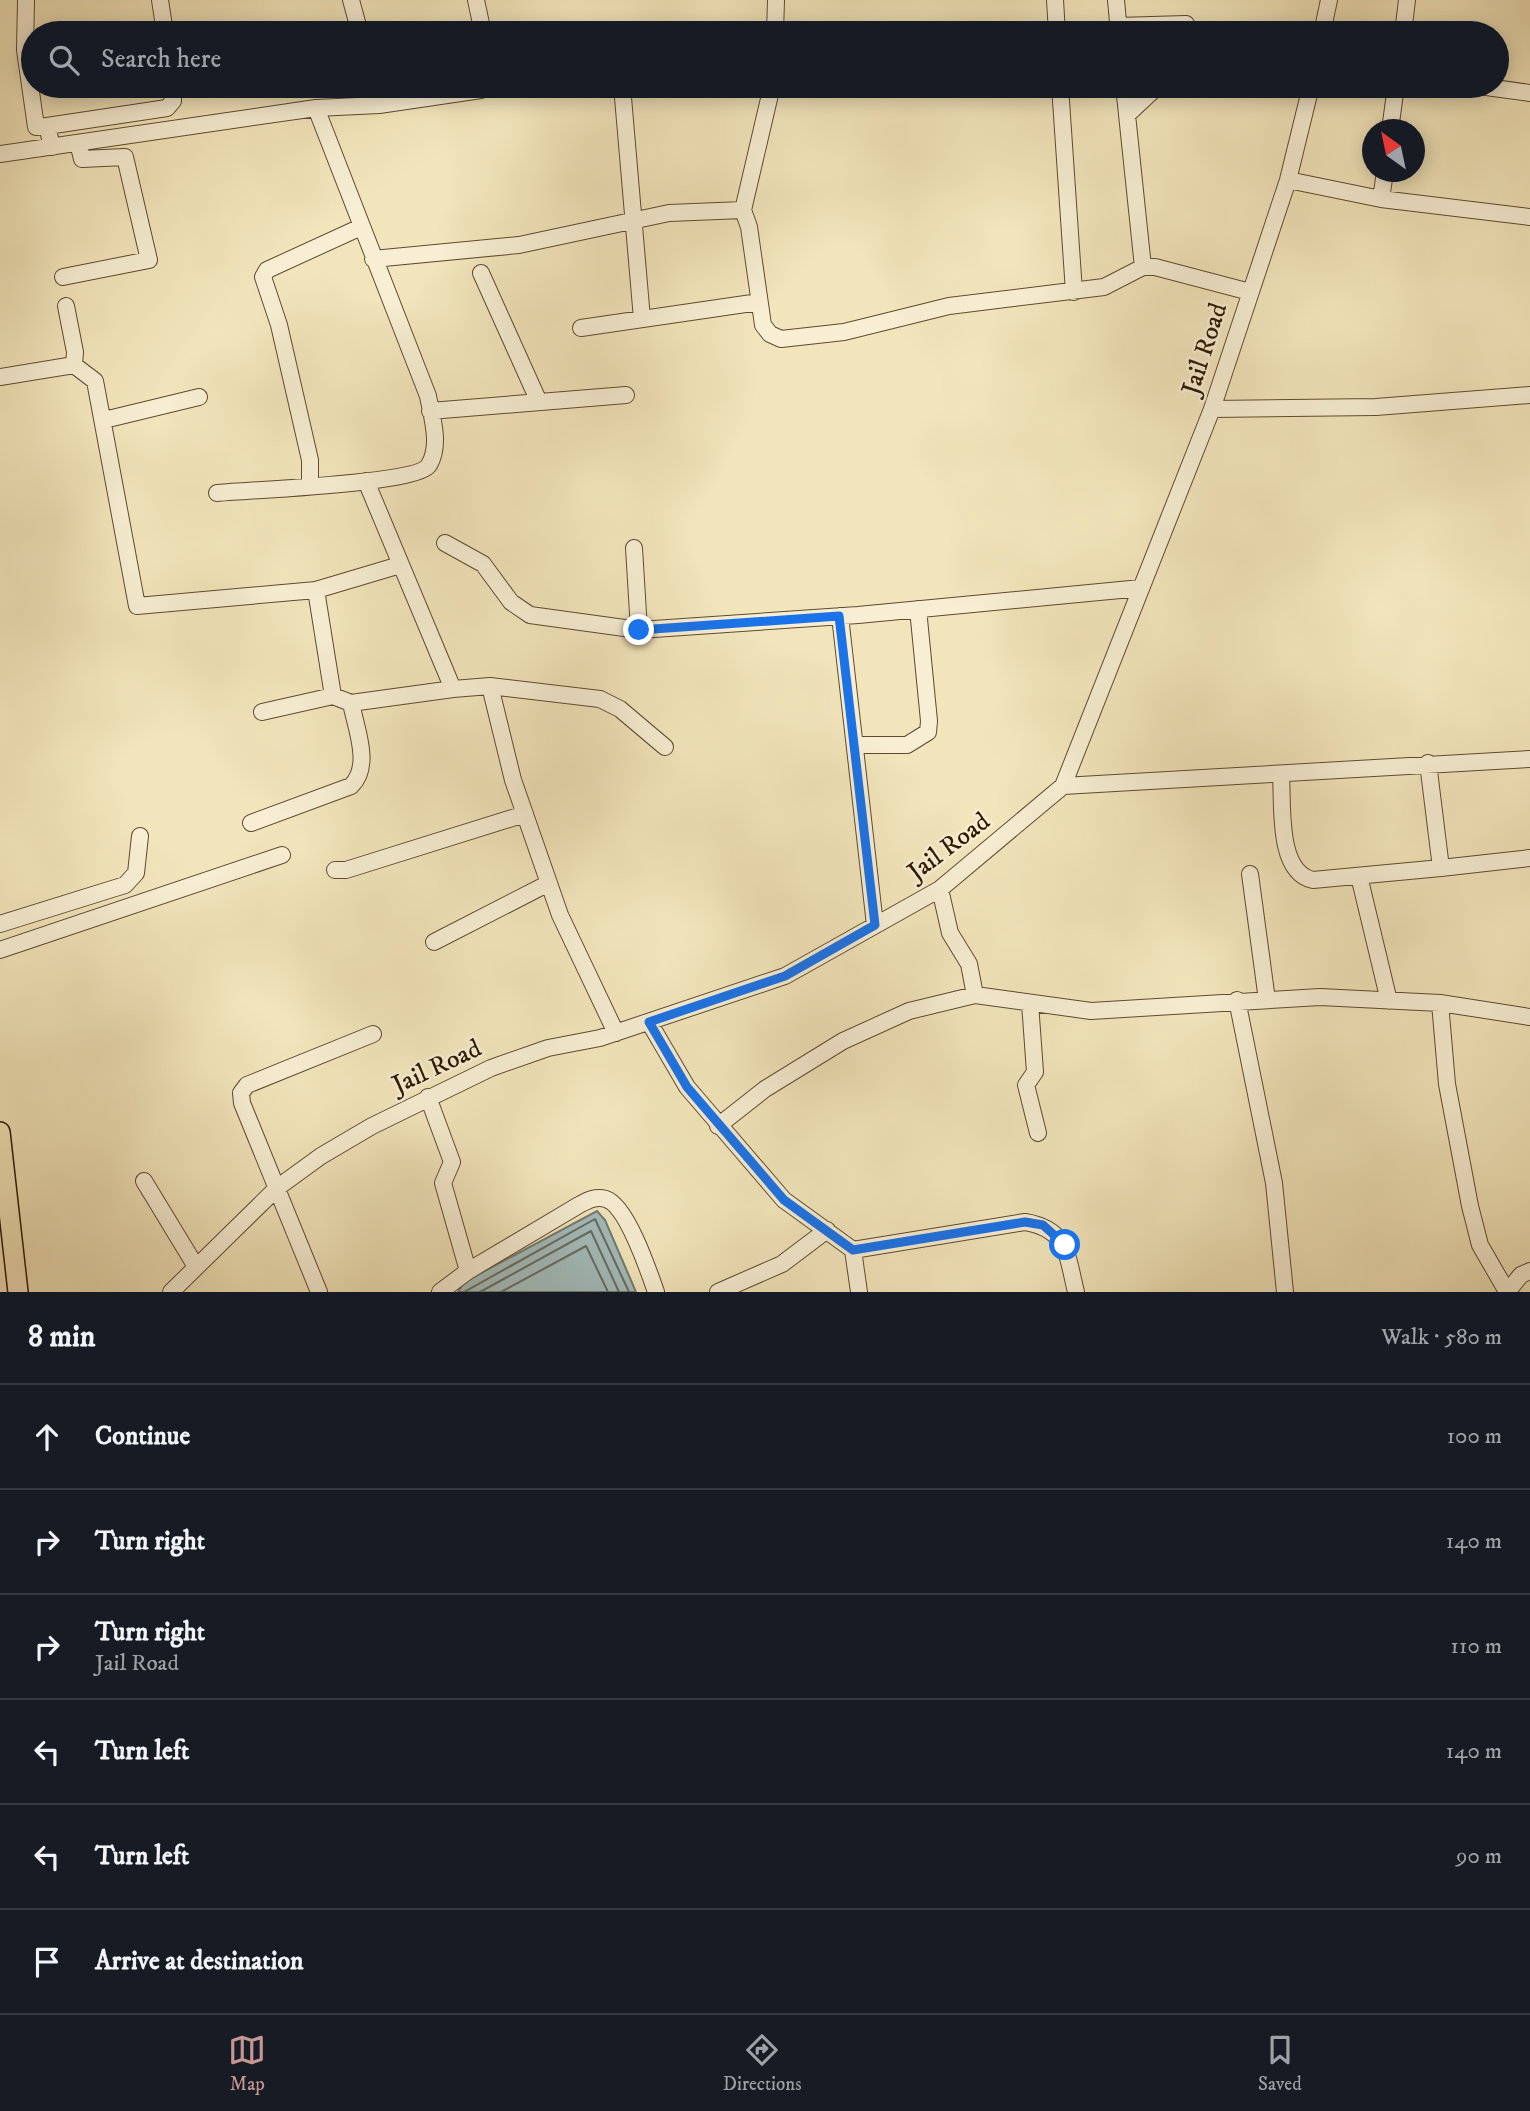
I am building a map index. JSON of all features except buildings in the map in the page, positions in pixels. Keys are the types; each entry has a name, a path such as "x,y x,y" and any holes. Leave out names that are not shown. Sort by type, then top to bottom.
{"main road":[{"path":"0,1132 18,1292"}],"street":[{"path":"26,0 26,21"},
{"path":"160,0 163,21"},
{"path":"352,0 357,21"},
{"path":"475,0 480,21"},
{"path":"775,21 776,0"},
{"path":"1055,0 1056,21"},
{"path":"1116,0 1118,21"},
{"path":"1325,21 1329,0"},
{"path":"1404,21 1407,0"},
{"path":"1509,90 1530,93"},
{"path":"32,98 36,127 167,108 173,98"},
{"path":"377,98 379,105"},
{"path":"0,155 316,108 379,105 427,98"},
{"path":"623,98 631,219 642,319"},
{"path":"769,98 743,210 749,227 764,325 770,334 781,339 844,332 949,306 1104,287 1143,267 1156,267 1250,292"},
{"path":"1061,98 1074,292"},
{"path":"1125,98 1143,267"},
{"path":"1127,115 1145,98"},
{"name":"Jail Road","path":"171,1292 195,1265 277,1188 321,1156 428,1097 491,1068 526,1056 616,1033 785,976 940,889 1063,786 1212,409 1288,180 1308,98"},
{"path":"1392,119 1394,98"},
{"path":"217,493 366,481 424,470 436,444 428,396 360,227 316,108"},
{"path":"47,126 52,147"},
{"path":"63,277 149,260 125,157 82,159 78,143"},
{"path":"1288,180 1381,199 1530,217"},
{"path":"1381,199 1384,182"},
{"path":"373,259 519,245 631,219 682,212 743,210"},
{"path":"310,486 307,446 279,325 263,277 267,270 360,227"},
{"path":"481,273 539,402"},
{"path":"581,328 759,302"},
{"path":"66,306 75,352 74,365"},
{"path":"0,377 74,365 95,381 137,606 316,590 400,565"},
{"path":"430,411 626,395"},
{"path":"1212,409 1376,407 1530,395"},
{"path":"104,420 199,397"},
{"path":"366,481 453,689"},
{"path":"445,543 483,564 511,602 530,615 639,630 839,616 1141,588"},
{"path":"634,548 639,630"},
{"path":"316,590 333,696"},
{"path":"855,746 907,745 928,732 918,609"},
{"path":"839,616 875,925"},
{"path":"490,686 525,814 549,883 616,1033"},
{"path":"262,712 333,696 351,703 490,686 600,699 620,709 665,747"},
{"path":"251,822 351,786 361,776 362,766 351,703"},
{"path":"1063,786 1530,759"},
{"path":"1428,764 1441,868"},
{"path":"1281,775 1287,855 1292,868 1301,877 1313,880 1530,858"},
{"path":"335,870 346,870 525,814"},
{"path":"0,925 125,885 136,873 140,836"},
{"path":"0,950 282,855"},
{"path":"1250,874 1266,1000"},
{"path":"1359,876 1389,1000"},
{"path":"434,942 549,883"},
{"path":"940,889 950,933 969,964 975,995"},
{"path":"718,1126 765,1089 843,1041 909,1011 975,995 1091,1012 1237,1000 1320,997 1440,1003 1530,1017"},
{"path":"1237,1000 1274,1183 1285,1292"},
{"path":"1030,1003 1035,1072 1026,1085 1038,1133"},
{"path":"1440,1003 1447,1084 1480,1245 1507,1291 1530,1271"},
{"path":"649,1022 687,1087 718,1126 739,1144 784,1200 853,1250 859,1292"},
{"path":"319,1292 242,1103 241,1093 247,1085 373,1034"},
{"path":"428,1097 452,1162 443,1183 468,1271"},
{"path":"144,1181 195,1265"},
{"path":"440,1292 468,1271 594,1198 607,1199 615,1205 642,1252 656,1292"},
{"path":"853,1250 1025,1222 1043,1225 1065,1245 1076,1292"},
{"path":"718,1292 782,1264 827,1230"}],"water":[{"path":"597,1211 605,1220 636,1292 458,1292 464,1282"}],"route":[{"path":"639,630 839,616 875,925 785,976 649,1022 687,1087 718,1126 739,1144 784,1200 853,1250 1025,1222 1043,1225 1065,1245"}]}
